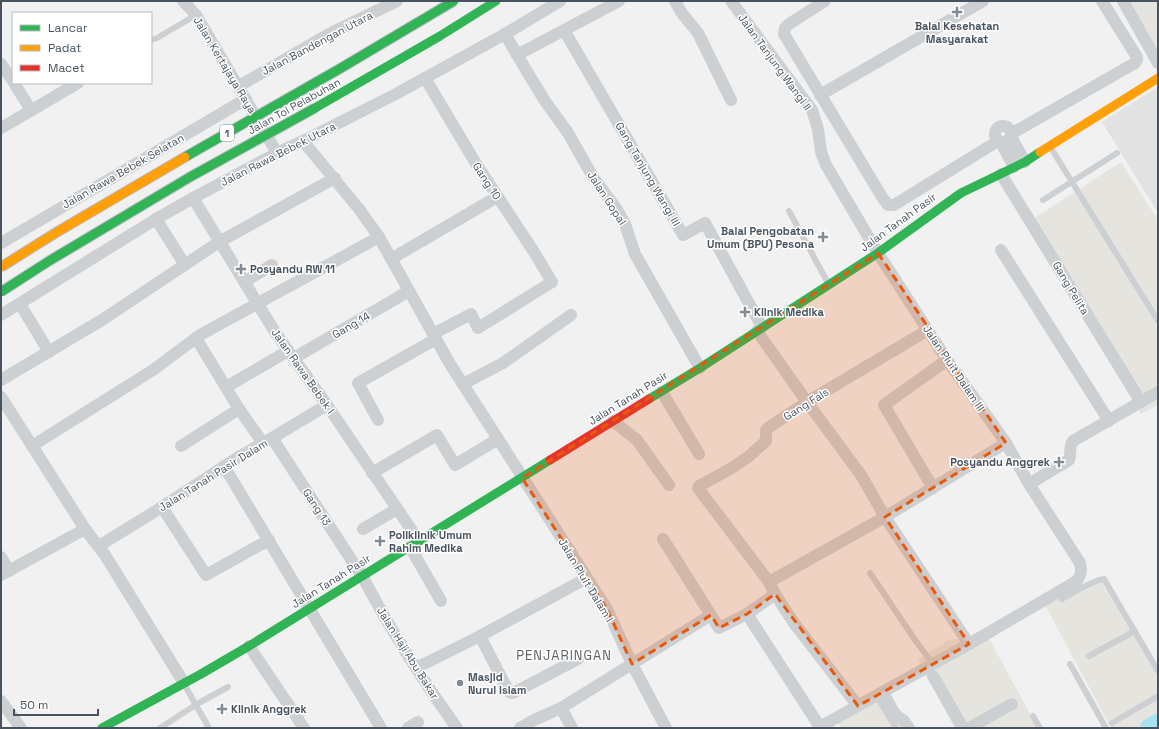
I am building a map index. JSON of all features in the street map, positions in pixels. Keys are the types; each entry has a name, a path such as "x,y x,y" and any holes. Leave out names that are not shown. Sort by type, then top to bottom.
{"main road":[{"name":"Jalan Tol Pelabuhan","path":"1,267 161,170 312,86 454,1"},
{"name":"Jalan Tol Pelabuhan","path":"1,292 49,261 190,177 362,82 496,1"},
{"name":"Jalan Tanah Pasir","path":"102,728 119,724 310,609 700,368 878,253 956,196 1019,165 1158,78"}],"street":[{"name":"Jalan Kertajaya Raya","path":"183,1 196,15 277,152"},
{"name":"Jalan Bandengan Utara","path":"239,86 329,34 397,1"},
{"name":"Jalan Rawa Bebek Utara","path":"1,315 156,219 193,198 277,152 303,141 388,99 505,34 560,1"},
{"path":"517,55 619,1"},
{"path":"675,1 681,12 698,33 731,100"},
{"name":"Jalan Tanjung Wangi II","path":"731,1 812,110 818,129 821,152 826,165 878,253"},
{"path":"825,1 789,24 785,28 784,34 888,205 894,205 1135,63 1137,57 1102,1"},
{"path":"820,95 983,1"},
{"path":"1123,1 1158,63"},
{"name":"Gang Tanjung Wangi III","path":"564,30 684,234 706,223 759,329"},
{"name":"Jalan Gopal","path":"505,34 545,101 568,133 593,178 616,208 625,224 635,254 700,368"},
{"path":"1,64 12,79"},
{"name":"Gang 10","path":"425,78 475,162 552,282 478,328 471,314 435,337"},
{"path":"15,84 31,110"},
{"path":"1,128 76,84"},
{"name":"Jalan Rawa Bebek Selatan","path":"1,243 246,99"},
{"path":"1005,139 1019,165"},
{"path":"303,141 335,178 379,237 435,337 522,478"},
{"name":"Gang Pelita","path":"1002,174 1141,402"},
{"path":"1,380 102,320 219,242 335,178"},
{"path":"391,259 497,197"},
{"name":"Jalan Rawa Bebek I","path":"193,198 275,332 327,405 397,509 441,601"},
{"path":"156,219 185,265"},
{"path":"32,446 153,370 196,338 379,237"},
{"path":"1,247 33,295"},
{"path":"1001,250 1109,421"},
{"name":"Jalan Pluit Dalam III","path":"878,253 947,360 1006,443 1029,484 1080,563 1082,570 1077,581 969,644"},
{"path":"244,282 272,265"},
{"name":"Gang 14","path":"226,387 409,291"},
{"path":"20,304 49,352"},
{"path":"463,384 503,363 571,315"},
{"path":"747,614 819,727 858,706 881,697 933,664 969,644 885,517 861,475 807,402 759,329"},
{"name":"Gang Fals","path":"769,582 698,488 699,486 730,470 748,457 766,441 767,429 807,402 928,330"},
{"path":"378,420 358,383 435,337"},
{"name":"Gang 13","path":"196,338 239,409 268,440 362,576"},
{"path":"933,488 884,405 947,360"},
{"path":"662,392 699,454"},
{"path":"1029,484 1069,460 1070,447 1073,441 1158,392"},
{"path":"1,398 85,529 110,562 184,684"},
{"name":"Jalan Tanah Pasir Dalam","path":"98,546 162,507 224,466 327,405"},
{"path":"181,446 239,409"},
{"path":"613,421 637,440 670,486"},
{"path":"372,473 437,435 455,465 498,439"},
{"path":"858,706 794,624 769,582 885,517 1006,443"},
{"path":"224,466 381,728"},
{"name":"Jalan Pluit Dalam I","path":"522,478 606,609 632,664 666,728"},
{"path":"162,507 206,575 269,540"},
{"path":"363,529 397,509"},
{"path":"1,557 5,573 85,529"},
{"path":"663,539 719,628 747,614 775,594"},
{"name":"Jalan Haji Abu Bakar","path":"362,576 416,668 457,728"},
{"path":"416,668 480,636 587,578"},
{"path":"520,728 561,708 711,615"},
{"path":"480,636 509,692 512,693 578,659"},
{"path":"249,646 304,728"},
{"path":"933,676 962,728"},
{"path":"881,697 909,728"},
{"path":"1,701 21,728"},
{"path":"969,728 1012,704"},
{"path":"561,708 572,728"}],"lane":[{"path":"152,40 196,15"},
{"path":"1050,146 1158,321"},
{"path":"1043,200 1117,153"},
{"path":"789,211 828,284"},
{"path":"870,573 933,664"},
{"path":"1062,599 1093,582 1104,579 1158,671"},
{"path":"1090,656 1135,631"},
{"path":"1070,664 1106,728"},
{"path":"184,684 197,704 209,728"},
{"path":"160,728 197,704 228,687"},
{"path":"1112,723 1158,696"},
{"path":"881,697 896,728"},
{"path":"1033,716 1040,728"}],"highlighted area":[{"path":"878,253 1006,443 885,517 969,644 858,706 775,594 747,614 719,628 711,615 632,664 607,609 522,478"}],"shaded area":[{"path":"1117,1 1158,1 1158,72"},
{"path":"1158,87 1158,213 1102,122"},
{"path":"1121,162 1158,220 1158,405 1141,414 1025,224"},
{"path":"1098,577 1158,671 1158,728 1111,728 1045,605"},
{"path":"987,635 1038,728 954,728 918,659 949,640"},
{"path":"884,696 905,728 842,728 838,723"}],"waterway":[{"path":"1150,728 1158,724"}],"traffic: fast":[{"path":"185,157 341,68 454,1"},
{"path":"315,108 440,36 496,1"},
{"path":"1,292 49,261 190,177 315,108"},
{"path":"649,399 700,368 878,253 961,193 1025,162 1040,152"},
{"path":"102,728 249,646 550,460"}],"traffic: slow":[{"path":"1040,152 1158,78"},
{"path":"1,267 57,232 185,157"}],"traffic: jam":[{"path":"550,460 649,399"}],"place":[{"name":"Balai Kesehatan Masyarakat","path":"957,12"},
{"name":"Balai Pengobatan Umum (BPU) Pesona","path":"823,237"},
{"name":"Posyandu RW 11","path":"241,269"},
{"name":"Klinik Medika","path":"745,312"},
{"name":"Posyandu Anggrek","path":"1059,462"},
{"name":"Poliklinik Umum Rahim Medika","path":"380,541"},
{"name":"Masjid Nurul Islam","path":"460,683"},
{"name":"Klinik Anggrek","path":"222,709"}],"district":[{"name":"PENJARINGAN","path":"564,655"}]}
